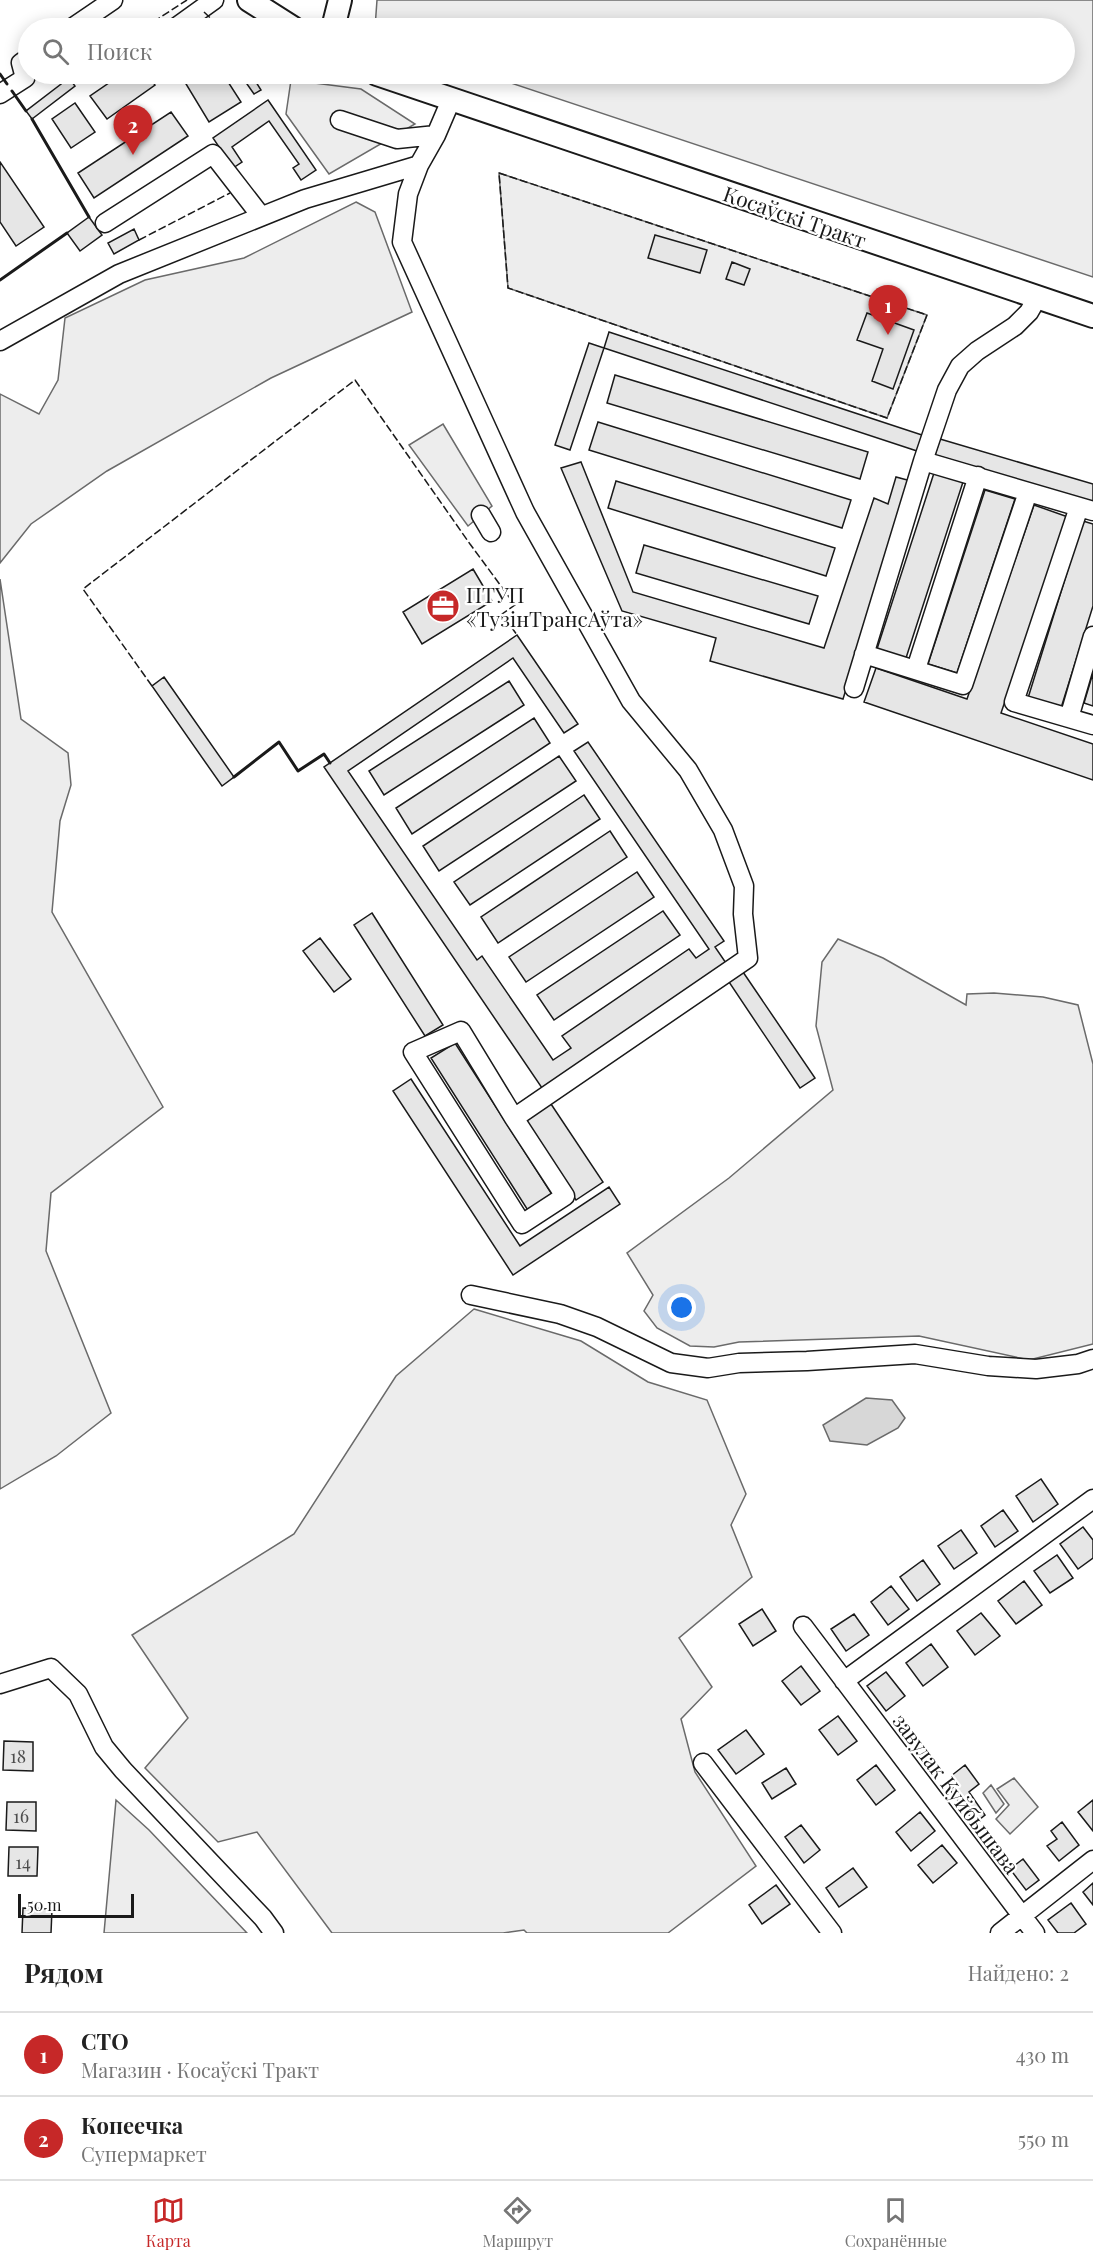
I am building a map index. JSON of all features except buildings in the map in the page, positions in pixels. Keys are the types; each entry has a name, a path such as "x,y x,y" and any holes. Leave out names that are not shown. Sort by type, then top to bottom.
{"main road":[{"path":"249,0 277,18"},
{"path":"336,18 340,0"},
{"name":"Косаўскі Тракт","path":"405,84 1093,316"}],"street":[{"path":"87,18 113,0"},
{"path":"189,18 214,0"},
{"path":"0,94 18,82"},
{"path":"451,100 436,135 419,165 408,194 402,242 525,512 631,701 688,770 723,830 744,886 743,914 748,958 514,1119"},
{"path":"340,120 396,139 436,135"},
{"path":"105,223 213,154 261,216"},
{"path":"0,341 119,274 304,199 419,165"},
{"path":"854,688 947,390 960,366 977,351 1015,326 1029,312 1037,297"},
{"path":"923,461 1086,509 1014,702 1093,725"},
{"path":"916,669 978,476"},
{"path":"864,654 963,685 1028,492"},
{"path":"481,515 491,532"},
{"path":"1069,718 1093,636"},
{"path":"461,1031 514,1119 565,1196 522,1224 413,1052 461,1031"},
{"path":"471,1295 560,1314 597,1327 672,1363 708,1368 739,1363 915,1354 988,1366 1036,1369 1078,1364 1093,1359"},
{"path":"844,1681 1093,1499"},
{"name":"завулак Куйбышава","path":"802,1626 1035,1933"},
{"path":"0,1684 51,1668 78,1694 104,1747 123,1770 263,1918 274,1933"},
{"path":"703,1763 832,1933"},
{"path":"1000,1933 1093,1860"}],"shaded area":[{"path":"377,0 1093,0 1093,277 514,84 1075,84 1075,18 376,18"},
{"path":"290,84 322,84 361,89 415,124 329,174 286,114"},
{"path":"499,173 927,315 887,418 508,288"},
{"path":"356,202 375,212 412,312 271,378 107,471 31,524 0,563 0,394 39,414 58,380 65,318 145,280 244,258"},
{"path":"443,424 492,506 468,526 409,445"},
{"path":"0,579 21,719 68,753 71,785 60,821 52,912 163,1107 51,1193 46,1251 111,1413 56,1456 0,1489"},
{"path":"838,939 883,958 966,1005 967,994 994,993 1043,997 1078,1005 1093,1064 1093,1344 1029,1360 919,1336 739,1342 714,1347 690,1346 657,1328 644,1311 653,1295 627,1253 729,1178 833,1090 816,1026 822,962"},
{"path":"474,1309 581,1341 648,1382 707,1400 746,1494 731,1525 752,1577 679,1638 712,1687 681,1719 695,1772 756,1866 668,1933 527,1933 524,1930 503,1933 332,1933 257,1832 218,1842 145,1768 188,1718 132,1635 294,1534 396,1376"},
{"path":"866,1398 892,1400 905,1418 898,1428 867,1445 830,1441 823,1425"},
{"path":"1014,1778 1038,1807 1010,1834 996,1819 1009,1805 997,1789"},
{"path":"991,1785 1004,1804 996,1813 983,1793"},
{"path":"116,1800 149,1830 247,1933 104,1933"}],"fence":[{"path":"159,18 187,0"},
{"path":"204,12 210,18"},
{"path":"499,173 927,315 887,418 508,288 499,173"},
{"path":"139,240 230,193"},
{"path":"152,686 83,589 355,380 515,605 502,614 517,635"}],"wall":[{"path":"0,74 7,84"},
{"path":"12,91 26,111"},
{"path":"32,119 89,217"},
{"path":"0,280 67,233"},
{"path":"234,777 279,742 298,771 324,754 330,763"}],"place":[{"name":"Копеечка","path":"133,155"},
{"name":"СТО","path":"888,335"},
{"name":"ПТУП «ТузінТрансАўта»","path":"443,606"}]}
